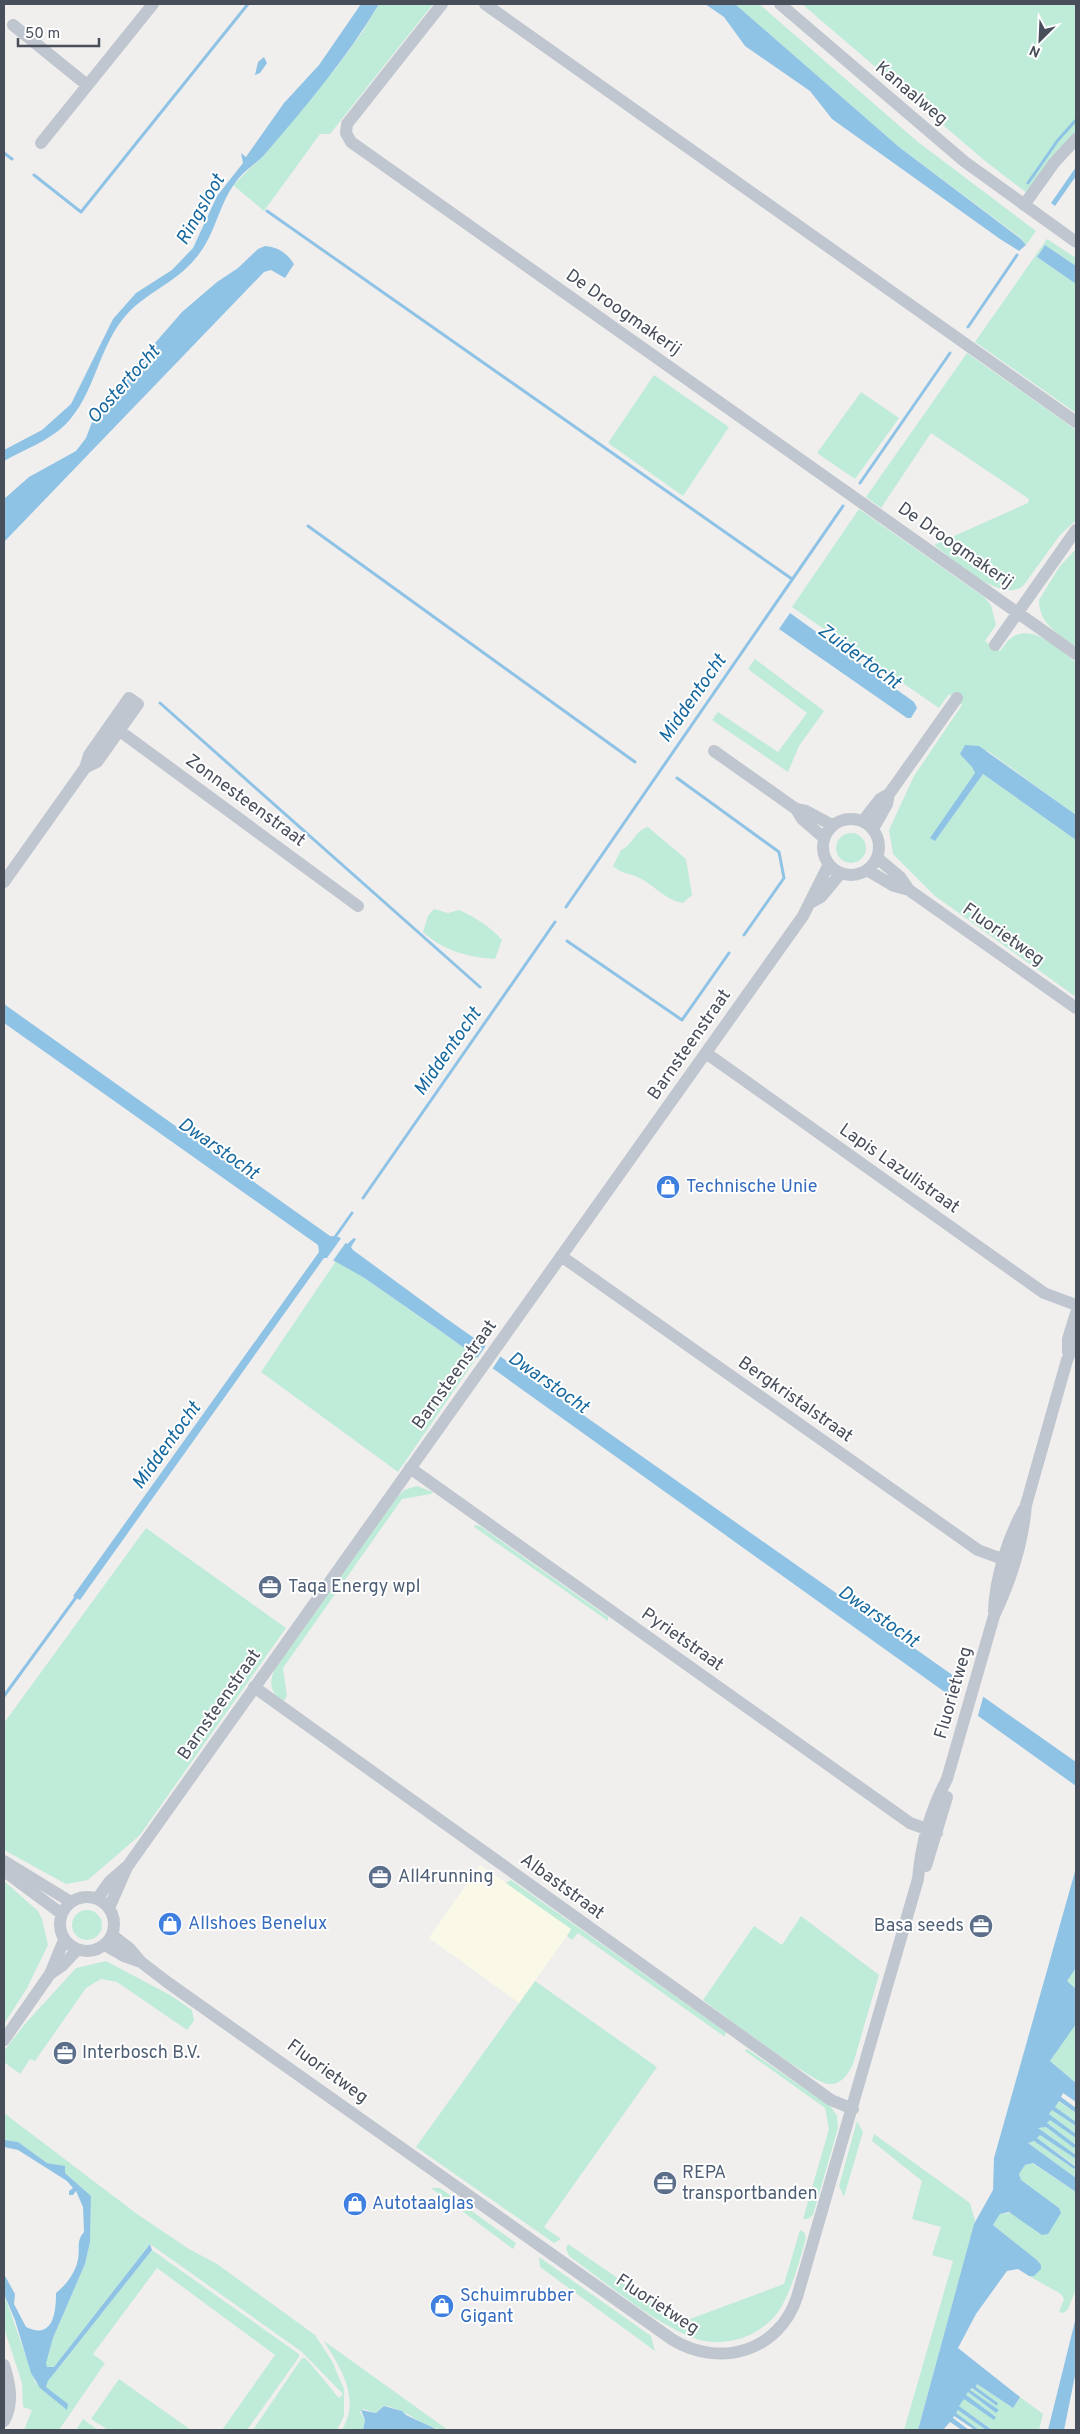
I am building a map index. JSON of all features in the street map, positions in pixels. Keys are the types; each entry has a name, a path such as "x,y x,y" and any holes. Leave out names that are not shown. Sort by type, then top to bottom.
{"street":[{"path":"41,143 152,4"},
{"name":"De Droogmakerij","path":"442,4 347,124 346,133 351,142 1018,611"},
{"path":"485,4 1076,422"},
{"name":"Kanaalweg","path":"780,4 965,162 1076,242"},
{"path":"12,25 88,85"},
{"path":"1024,206 1054,163 1076,139"},
{"path":"995,645 1018,611 1072,542 1076,530"},
{"path":"1018,611 1076,654"},
{"path":"873,829 887,804 890,794 957,698"},
{"name":"Zonnesteenstraat","path":"4,882 85,768 89,755 115,728 358,906"},
{"path":"714,751 796,808 806,811 832,825"},
{"path":"863,821 880,799 890,794"},
{"path":"796,808 802,819 824,838"},
{"path":"850,818 863,821 873,829 879,840 877,858 867,870 850,875 841,873 829,864 823,852 824,838 832,825 850,818"},
{"name":"Fluorietweg","path":"877,858 900,877 909,890 1076,1008"},
{"name":"Barnsteenstraat","path":"109,1908 127,1867 706,1053 810,903 829,864"},
{"name":"Fluorietweg","path":"867,870 894,886 909,890"},
{"name":"Barnsteenstraat","path":"810,903 821,897 841,873"},
{"name":"Lapis Lazulistraat","path":"706,1053 1044,1293 1076,1305"},
{"name":"Bergkristalstraat","path":"561,1256 978,1550 1009,1562"},
{"name":"Fluorietweg","path":"1067,1360 1068,1338 1076,1313"},
{"name":"Fluorietweg","path":"108,1940 124,1956 141,1962 673,2340 702,2352 716,2355 729,2354 752,2347 772,2336 790,2313 853,2109 918,1880 927,1864 932,1831 946,1796 947,1779 966,1712 994,1616 1004,1594 1009,1562 1024,1528 1026,1505 1067,1360 1076,1341"},
{"name":"Pyrietstraat","path":"410,1468 910,1823 932,1831"},
{"name":"Albaststraat","path":"254,1687 831,2100 853,2109"},
{"path":"4,1861 71,1902"},
{"name":"Barnsteenstraat","path":"97,1899 110,1881 127,1867"},
{"path":"4,1871 62,1914"},
{"path":"87,1897 97,1899 109,1908 114,1924 108,1940 91,1952 77,1950 64,1940 59,1924 62,1914 71,1902 87,1897"},
{"path":"4,2040 50,1974 64,1940"},
{"path":"50,1974 63,1965 77,1950"},
{"path":"4,2366 11,2390 9,2408 4,2421"}],"shaded area":[{"path":"480,1865 572,1929 519,2003 429,1938"}],"green space":[{"path":"379,4 433,4 330,134 320,134 264,211 233,185 263,156 336,68 363,31"},
{"path":"735,4 759,4 918,142 1036,231 1026,245 1021,238 899,147"},
{"path":"802,4 1076,4 1076,133 1027,193 985,161"},
{"path":"1047,239 1076,258 1076,266 1045,245 1037,257 1076,284 1076,413 975,342"},
{"path":"967,353 1076,430 1076,520 1060,535 1024,585 1015,590 1004,590 978,578 934,545 1028,503 1029,499 931,433 881,508 866,497"},
{"path":"654,375 729,427 683,496 608,443"},
{"path":"861,392 899,418 855,479 817,453"},
{"path":"859,509 984,597 991,605 996,625 985,641 1000,651 1009,640 1018,634 1036,635 1054,645 1076,662 1076,815 989,752 972,745 972,767 975,773 935,841 983,774 1076,840 1076,997 935,896 893,854 889,830 914,776 962,705 949,694 939,708 792,607"},
{"path":"1076,549 1076,646 1051,628 1046,622 1042,616 1039,600 1060,566"},
{"path":"755,659 824,711 799,746 788,772 712,720 718,712 778,752 807,713 748,669"},
{"path":"648,827 686,859 692,895 683,903 670,899 641,879 613,866 621,850 640,831"},
{"path":"851,833 862,837 866,848 862,859 851,863 840,859 836,848 840,837"},
{"path":"434,909 448,913 459,910 477,919 493,931 502,940 495,959 465,955 431,939 423,932 428,916"},
{"path":"336,1261 363,1277 477,1357 398,1472 261,1372"},
{"path":"417,1486 433,1492 431,1494 402,1499 283,1668 287,1696 283,1702 275,1694 271,1682 276,1667 397,1497 404,1490"},
{"path":"475,1525 480,1526 608,1617 608,1621 474,1527"},
{"path":"146,1528 286,1628 140,1835 88,1880 66,1884 4,1850 4,1723"},
{"path":"511,1880 726,2032 725,2037 578,1933 572,1940 567,1936 571,1929 506,1883"},
{"path":"4,1881 38,1911 42,1919 48,1945 27,1988 4,2024"},
{"path":"87,1910 98,1914 102,1925 98,1936 87,1940 76,1936 72,1925 76,1914"},
{"path":"801,1916 879,1975 853,2064 844,2078 833,2084 819,2081 805,2072 703,2000 754,1926 782,1945"},
{"path":"106,1961 170,1995 192,2010 194,2021 187,2030 117,1982 101,1979 86,1988 35,2061 30,2059 20,2074 4,2062 4,2051 24,2025 76,1968"},
{"path":"1076,1968 1076,1989 1067,1981"},
{"path":"535,1981 657,2067 544,2227 561,2239 554,2243 416,2147"},
{"path":"1074,2024 1076,2024 1076,2083 1050,2061"},
{"path":"747,2049 831,2107 837,2116 838,2128 813,2215 808,2219 803,2219 829,2129 825,2108 745,2051"},
{"path":"1058,2101 1076,2113 1076,2122 1055,2107"},
{"path":"1052,2109 1076,2126 1076,2134 1049,2114"},
{"path":"4,2113 137,2214 189,2249 217,2264 315,2335 332,2361 344,2389 344,2416 337,2430 253,2430 302,2358 305,2358 310,2363 339,2398 343,2394 302,2352 150,2244 54,2367 47,2367 45,2363 53,2338 85,2264 90,2242 91,2196 65,2173 64,2166 47,2163 18,2142 5,2140"},
{"path":"1050,2119 1076,2138 1076,2145 1047,2123"},
{"path":"857,2121 863,2132 844,2197 839,2186"},
{"path":"1046,2127 1075,2147 1076,2145 1076,2155 1038,2128"},
{"path":"874,2134 970,2203 975,2221 918,2430 904,2430 953,2261 932,2255 941,2227 912,2219 922,2181 872,2141"},
{"path":"1040,2134 1076,2159 1076,2166 1037,2138"},
{"path":"1034,2141 1074,2169 1076,2167 1076,2178 1028,2143"},
{"path":"1032,2163 1076,2192 1076,2289 1068,2309 1064,2313 1059,2312 1064,2299 1061,2294 1029,2276 1034,2276 1041,2265 1037,2260 993,2225 1000,2214 1059,2208 1020,2180 1019,2174 1025,2165"},
{"path":"431,2188 440,2188 516,2243 513,2249"},
{"path":"800,2230 804,2232 806,2238 792,2283 785,2301 777,2313 768,2323 752,2334 722,2342 704,2341 688,2336 653,2317 569,2256 566,2249 568,2244 682,2322 784,2284"},
{"path":"152,2250 299,2354 299,2357 247,2430 222,2430 275,2355 157,2268 93,2354 105,2363 59,2430 24,2430 32,2410 23,2407 22,2383 4,2328 4,2294 35,2382 67,2410 46,2387 48,2381"},
{"path":"539,2257 651,2336 655,2351 540,2267"},
{"path":"324,2341 448,2430 431,2427 400,2411 384,2406 376,2413 363,2409 360,2412 365,2420 363,2430 342,2430 350,2407 349,2395 337,2362"},
{"path":"119,2379 191,2430 108,2430 91,2419"},
{"path":"977,2384 1013,2408 1020,2397 1043,2414 1039,2430 992,2430 959,2406 964,2398 994,2419 996,2417 965,2395 968,2392 996,2413 998,2410 970,2390 972,2388 997,2406 998,2403 976,2387"},
{"path":"957,2409 986,2430 979,2430 955,2413"},
{"path":"83,2419 98,2430 76,2430"}],"water":[{"path":"361,4 379,4 340,63 311,100 265,154 235,183 224,201 207,241 195,259 179,274 144,299 128,313 118,326 103,354 84,399 75,413 65,425 51,436 4,461 4,450 42,430 71,404 113,319 136,293 172,270 193,248 217,196 243,163 241,153 246,157 284,103 319,65"},
{"path":"705,4 735,4 899,147 1021,239 1026,245 1019,251 1000,239 832,119 810,91 745,46 724,17"},
{"path":"264,57 267,63 260,73 255,75 258,62"},
{"path":"1076,167 1076,176 1055,206 1051,203"},
{"path":"1045,245 1076,266 1076,284 1037,257"},
{"name":"Oostertocht","path":"265,246 282,251 294,264 285,278 271,270 264,272 4,542 4,499 29,477 76,451 86,438 92,422 112,400 128,374 182,312 217,282 238,268 258,249"},
{"path":"790,613 914,702 917,708 911,718 907,718 779,629"},
{"path":"965,745 979,746 1076,815 1076,840 983,774 935,841 930,838 975,773 960,754"},
{"path":"4,1004 330,1236 339,1237 347,1244 354,1238 356,1239 351,1247 353,1250 447,1319 1076,1762 1076,1786 439,1330 363,1277 329,1258 324,1258 80,1600 73,1596 319,1252 318,1245 4,1023"},
{"path":"1076,1868 1076,1968 1067,1981 1076,1989 1076,2024 1050,2061 1076,2083 1076,2102 1063,2093 1061,2097 1076,2108 1076,2113 1059,2101 1055,2107 1076,2122 1076,2126 1052,2110 1049,2114 1076,2134 1076,2138 1050,2120 1047,2123 1076,2145 1074,2148 1046,2127 1038,2128 1076,2155 1076,2159 1040,2135 1037,2138 1076,2167 1074,2169 1034,2141 1028,2143 1076,2178 1076,2192 1033,2163 1025,2165 1019,2174 1021,2180 1059,2208 1061,2213 1048,2234 1042,2235 1009,2212 1000,2214 993,2225 1037,2260 1041,2265 1041,2269 1034,2276 1029,2276 1018,2269 1007,2271 976,2314 958,2348 1020,2397 1013,2408 977,2384 976,2387 998,2403 997,2406 972,2388 970,2390 999,2410 996,2413 968,2392 966,2395 996,2417 994,2420 964,2399 959,2406 992,2430 986,2430 958,2410 956,2413 979,2430 975,2430 954,2416 953,2418 969,2430 962,2430 950,2422 943,2430 918,2430 974,2224 993,2190 994,2158"},
{"path":"4,2130 5,2140 18,2142 47,2163 65,2166 65,2173 91,2196 90,2242 85,2264 53,2338 46,2363 47,2367 54,2367 150,2244 152,2250 48,2381 46,2387 68,2404 67,2410 40,2388 31,2373 15,2320 4,2294 4,2274 15,2294 14,2304 26,2327 42,2330 47,2327 54,2316 56,2293 70,2278 77,2264 79,2242 84,2232 83,2207 76,2191 73,2195 69,2195 69,2191 73,2188 67,2181 18,2150 4,2147"},
{"path":"1076,2317 1076,2371 1064,2430 1048,2430"},
{"path":"384,2406 402,2411 406,2415 438,2430 363,2430 365,2420 361,2410 376,2413"}],"pier":[{"path":"342,1237 347,1241 332,1262 327,1260 324,1262"},
{"path":"487,1344 502,1354 491,1371 476,1360"},
{"path":"963,1680 984,1694 977,1719 956,1704"}],"waterway":[{"path":"34,175 81,212 248,4"},
{"path":"1028,183 1058,140 1076,120"},
{"path":"4,153 12,159"},
{"path":"267,211 792,579"},
{"name":"Middentocht","path":"968,327 1017,255"},
{"name":"Middentocht","path":"860,483 950,353"},
{"name":"Middentocht","path":"566,907 843,506"},
{"path":"308,526 635,762"},
{"path":"160,703 480,987"},
{"path":"677,778 779,852 784,878 744,935"},
{"name":"Middentocht","path":"363,1198 555,922"},
{"path":"567,941 682,1020 729,953"},
{"name":"Middentocht","path":"333,1240 352,1213"},
{"name":"Middentocht","path":"4,1696 77,1596"}],"place":[{"name":"Technische Unie","path":"668,1187"},
{"name":"Taqa Energy wpl","path":"270,1587"},
{"name":"All4running","path":"380,1877"},
{"name":"Allshoes Benelux","path":"170,1924"},
{"name":"Basa seeds","path":"981,1926"},
{"name":"Interbosch B.V.","path":"65,2053"},
{"name":"REPA transportbanden","path":"665,2183"},
{"name":"Autotaalglas","path":"355,2204"},
{"name":"Schuimrubber Gigant","path":"442,2306"}],"water label":[{"name":"Ringsloot","path":"201,210"},
{"name":"Zuidertocht","path":"859,657"},
{"name":"Dwarstocht","path":"218,1149"},
{"name":"Dwarstocht","path":"548,1383"},
{"name":"Dwarstocht","path":"878,1617"}]}
